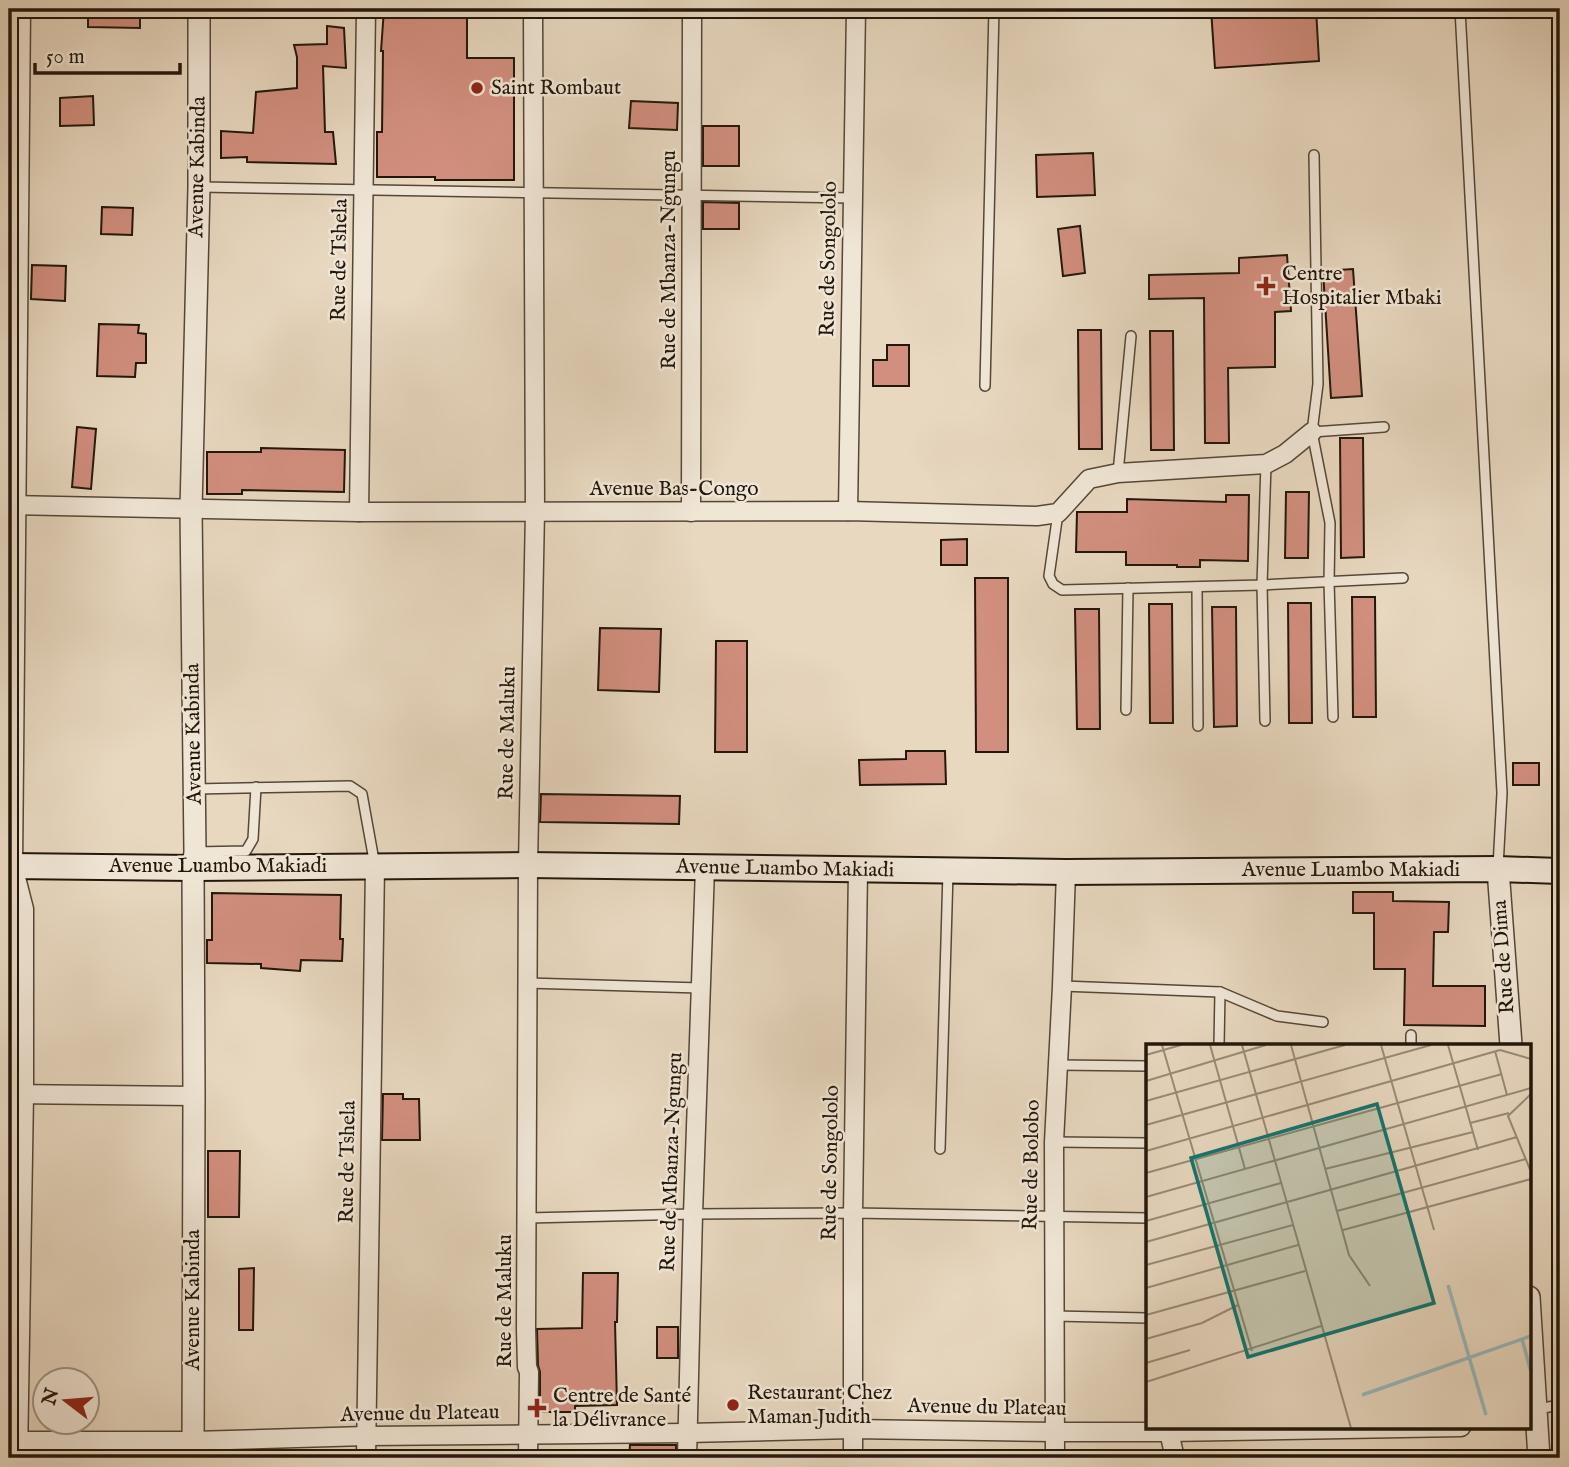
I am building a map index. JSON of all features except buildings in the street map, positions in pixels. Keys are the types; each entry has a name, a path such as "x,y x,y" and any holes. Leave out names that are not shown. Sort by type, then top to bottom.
{"main road":[{"name":"Avenue Luambo Makiadi","path":"11,866 194,860 375,866 528,865 1066,872 1498,869 1560,871"}],"street":[{"path":"15,1447 16,1094 24,909 11,866 12,505 21,9"},
{"name":"Avenue Kabinda","path":"193,1450 195,789 191,509 199,187 199,9"},
{"name":"Rue de Tshela","path":"359,512 366,9"},
{"name":"Rue de Maluku","path":"528,1458 527,983 535,511 533,9"},
{"name":"Rue de Mbanza-Ngungu","path":"691,512 692,9"},
{"name":"Rue de Songololo","path":"848,511 856,9"},
{"path":"1058,513 1089,479 1118,472 1266,464 1285,454 1312,432"},
{"name":"Avenue Bas-Congo","path":"12,505 359,512 848,511 1037,516 1058,513"},
{"name":"Rue de Tshela","path":"366,1458 375,866"},
{"name":"Rue de Mbanza-Ngungu","path":"687,1458 705,868"},
{"name":"Rue de Songololo","path":"853,1458 858,869"},
{"name":"Rue de Dima","path":"1498,869 1511,1044"},
{"name":"Rue de Bolobo","path":"1055,1458 1054,1142 1066,872"},
{"path":"16,1094 194,1096"},
{"path":"1530,1322 1534,1420 1539,1458"},
{"name":"Avenue du Plateau","path":"15,1447 193,1450 366,1436 852,1429 1169,1432 1303,1428"},
{"path":"1169,1432 1175,1458"}],"lane":[{"path":"985,386 993,9"},
{"path":"1460,9 1502,793 1498,869"},
{"path":"1314,155 1318,384 1312,432 1330,523 1333,717"},
{"path":"199,187 853,198"},
{"path":"1118,472 1131,335"},
{"path":"1312,432 1384,427"},
{"path":"1265,721 1262,586 1266,464"},
{"path":"1058,513 1049,576 1053,584 1062,590 1262,586 1403,578"},
{"path":"1197,587 1198,726"},
{"path":"1126,710 1128,588"},
{"path":"195,789 350,786 362,794 375,866"},
{"path":"194,860 246,851 253,839 256,787"},
{"path":"940,1149 948,870"},
{"path":"527,983 700,988"},
{"path":"1062,986 1220,992 1277,1016 1323,1023"},
{"path":"1219,1044 1220,992"},
{"path":"1057,1065 1146,1066"},
{"path":"1054,1142 1146,1143"},
{"path":"528,1218 853,1213 1146,1218"},
{"path":"1054,1316 1146,1318"},
{"path":"1534,1420 1560,1405"}],"place":[{"name":"Saint Rombaut","path":"477,88"},
{"name":"Centre Hospitalier Mbaki","path":"1266,286"},
{"name":"Restaurant Chez Maman Judith","path":"733,1405"},
{"name":"Centre de Santé la Délivrance","path":"537,1408"}]}
